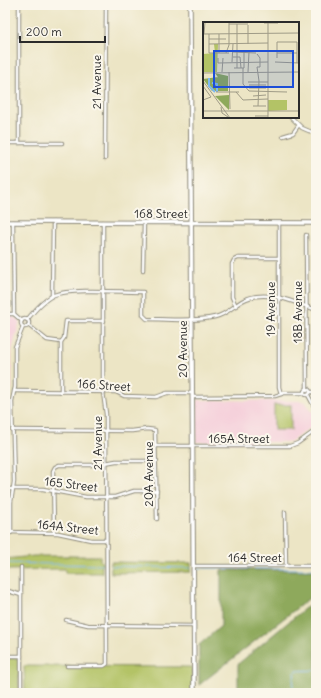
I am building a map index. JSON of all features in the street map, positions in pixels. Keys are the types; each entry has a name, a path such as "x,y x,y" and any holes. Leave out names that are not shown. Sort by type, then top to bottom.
{"street":[{"path":"19,5 19,143"},
{"name":"21 Avenue","path":"105,158 106,5"},
{"name":"20 Avenue","path":"190,5 194,693"},
{"path":"291,118 298,126 316,134"},
{"path":"284,136 293,133 298,126"},
{"path":"5,143 62,142"},
{"name":"168 Street","path":"5,222 316,223"},
{"path":"13,222 14,314"},
{"path":"52,296 53,222"},
{"name":"21 Avenue","path":"67,666 104,666 107,664 105,540 106,431 103,392 103,222"},
{"path":"143,270 144,222"},
{"name":"19 Avenue","path":"279,223 279,387 281,394"},
{"name":"18B Avenue","path":"306,235 307,390"},
{"path":"236,306 232,297 232,264 234,260 238,258 279,258"},
{"path":"22,321 27,320 39,306 52,296 68,292 143,292 143,315 147,319 192,319 217,317 244,300 254,297 270,296 316,310"},
{"path":"5,314 14,314 22,321 23,327 16,347 14,391 12,401 13,489 11,502 11,533"},
{"path":"27,320 28,325 47,340 61,342"},
{"path":"61,392 61,342 64,338 66,321 104,321"},
{"path":"23,327 28,325"},
{"path":"316,392 310,392 307,390 304,392 308,395 316,410"},
{"name":"166 Street","path":"14,391 116,392 124,396 156,397 167,393 192,395 275,396 304,392"},
{"name":"20A Avenue","path":"106,431 148,428 155,430 157,461 157,518"},
{"path":"12,430 106,431"},
{"name":"165A Street","path":"156,446 292,446 316,430"},
{"path":"54,533 53,471 55,467 116,461 157,461"},
{"name":"165 Street","path":"5,489 53,491 86,497 115,497 134,491 157,491"},
{"path":"285,512 286,566"},
{"name":"164A Street","path":"5,532 54,533 90,540 105,540"},
{"name":"164 Street","path":"193,566 316,566"},
{"path":"21,567 22,693"},
{"path":"5,590 21,594"},
{"path":"66,620 81,625 194,626"},
{"path":"5,656 21,656"}],"shaded area":[{"path":"5,315 10,315 20,321 12,350 12,389 5,389"},
{"path":"197,400 302,401 306,403 316,416 316,424 290,442 196,442"}],"green space":[{"path":"274,405 291,405 291,430 274,430"},
{"path":"34,556 100,556 100,560 102,562 102,573 65,573 65,569 5,570 5,559"},
{"path":"111,562 191,563 191,572 111,573"},
{"path":"221,570 316,570 316,593 199,685 199,645 221,626"},
{"path":"316,599 316,693 238,693 238,664"},
{"path":"5,658 19,658 19,693 5,693"},
{"path":"24,666 192,667 192,693 25,693"}],"waterway":[{"path":"5,563 103,565"},
{"path":"111,566 191,568"},
{"path":"196,568 316,569"},
{"path":"292,693 295,671 316,670"}]}
